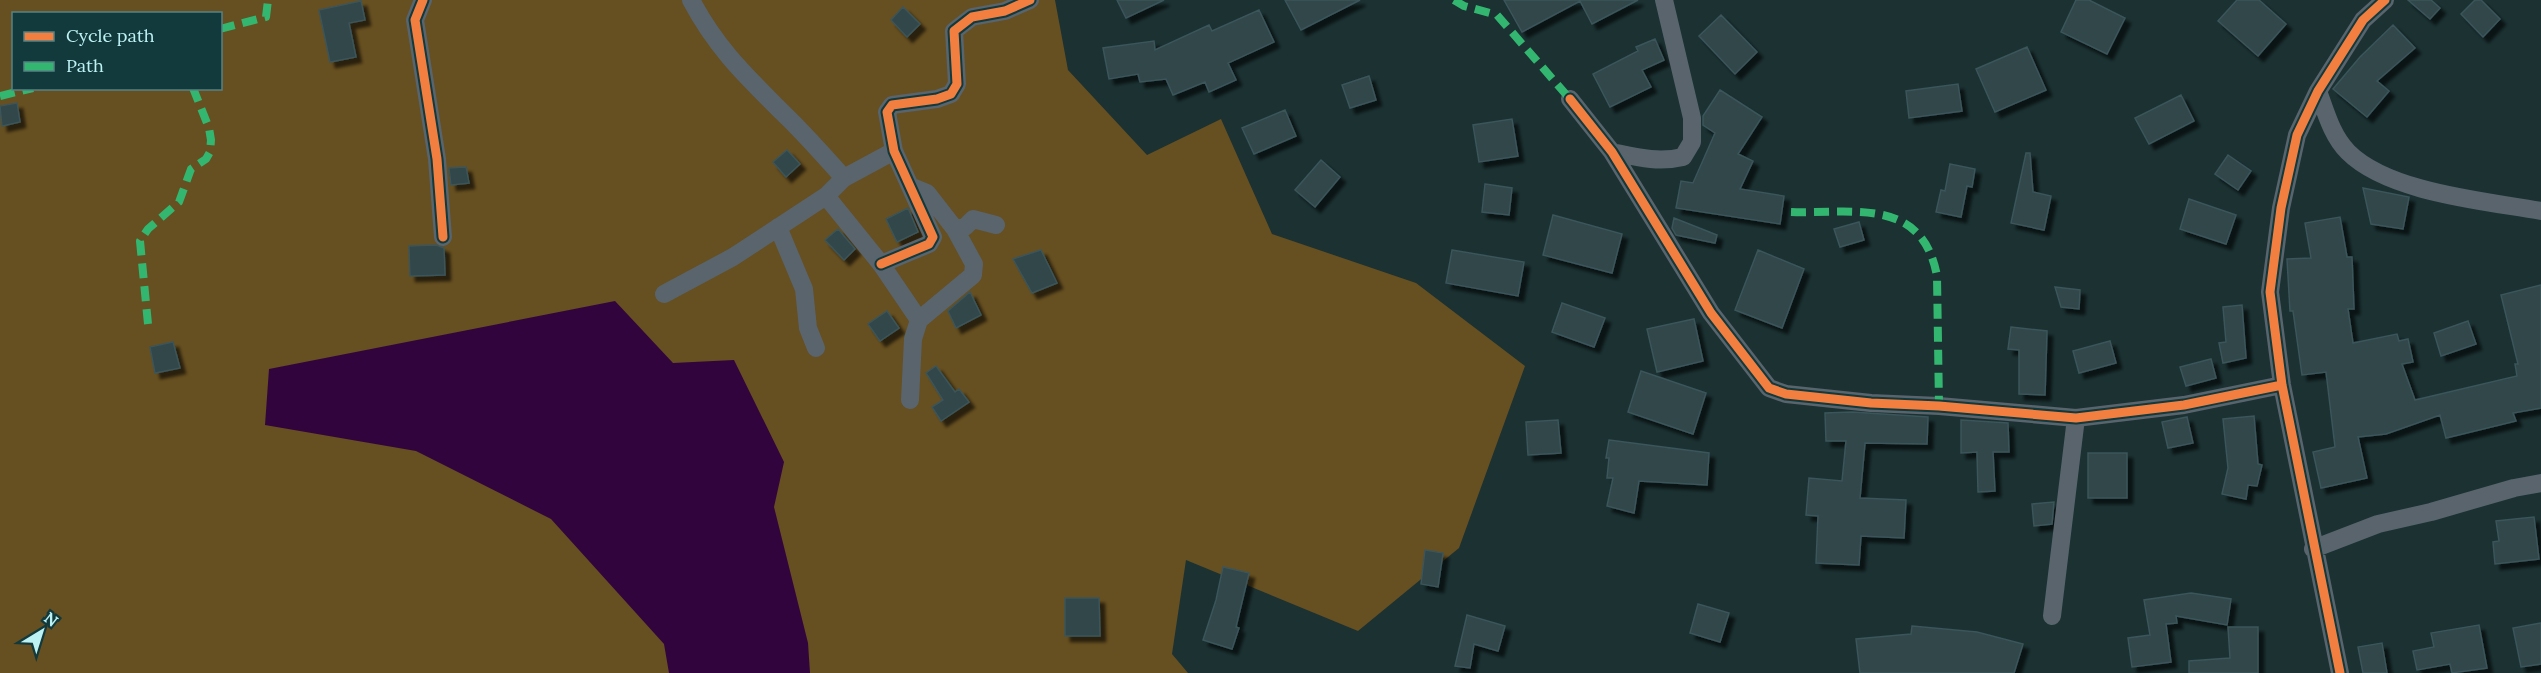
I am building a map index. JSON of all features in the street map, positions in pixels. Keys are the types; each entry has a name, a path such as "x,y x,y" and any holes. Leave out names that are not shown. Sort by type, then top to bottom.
{"street":[{"path":"423,0 415,20 437,159 443,237"},
{"path":"691,0 720,48 844,178"},
{"path":"881,264 929,244 933,237 894,151 887,112 892,105 937,99 951,94 955,90 954,31 972,18 1005,11 1030,0"},
{"path":"1612,152 1657,161 1670,160 1683,157 1692,142 1690,108 1664,0"},
{"path":"2340,673 2313,549 2282,385 2270,292 2281,208 2297,135 2318,91 2364,20 2385,0"},
{"path":"2318,91 2332,130 2349,153 2371,169 2408,185 2541,211"},
{"path":"1570,99 1612,152 1711,313 1768,388 1786,394 1871,403 1939,406 2076,418 2184,405 2282,385"},
{"path":"664,294 733,257 826,196 844,178 894,151"},
{"path":"910,186 927,193 955,229 974,264 973,275 919,320 913,339 910,400"},
{"path":"826,196 881,264 919,320"},
{"path":"955,229 965,227 973,219 996,225"},
{"path":"778,227 804,289 808,328 816,348"},
{"path":"2052,616 2076,418"},
{"path":"2313,549 2378,524 2541,483"}],"shaded area":[{"path":"0,0 1055,0 1068,70 1147,155 1221,119 1272,234 1416,283 1525,366 1459,548 1358,631 1186,560 1172,654 1188,673 0,673"},
{"path":"615,301 673,363 734,360 784,462 774,507 808,643 810,673 669,673 664,644 551,519 416,451 265,425 269,369"}],"building":[{"path":"1117,0 1164,0 1126,18"},
{"path":"1285,0 1360,0 1301,30"},
{"path":"1504,0 1638,0 1592,24 1580,1 1522,32"},
{"path":"2076,0 2089,0 2125,18 2107,54 2061,32"},
{"path":"2237,0 2259,0 2286,24 2258,56 2218,21"},
{"path":"2408,0 2431,0 2440,8 2430,19"},
{"path":"2475,0 2481,0 2500,19 2483,37 2461,14"},
{"path":"361,1 365,20 349,23 356,57 330,62 319,10"},
{"path":"903,7 920,24 907,37 891,20"},
{"path":"1259,10 1274,42 1228,63 1236,80 1209,92 1205,82 1173,95 1166,79 1140,82 1138,74 1109,79 1103,48 1154,41 1155,50 1209,25 1212,31"},
{"path":"1721,15 1757,52 1735,74 1699,36"},
{"path":"2393,25 2415,48 2377,81 2389,91 2367,117 2333,89 2360,57"},
{"path":"1655,39 1664,60 1642,70 1651,87 1610,107 1593,74 1638,51 1636,47"},
{"path":"2027,47 2046,90 1995,112 1976,69"},
{"path":"1369,76 1376,100 1350,108 1342,85"},
{"path":"1958,84 1962,111 1909,118 1906,91"},
{"path":"1720,90 1762,117 1738,154 1753,161 1740,189 1784,196 1780,224 1676,208 1681,181 1693,183 1715,133 1703,125 1703,116"},
{"path":"2181,95 2194,121 2149,144 2135,118"},
{"path":"17,103 20,122 2,126 0,106"},
{"path":"1285,110 1296,136 1254,154 1242,128"},
{"path":"1512,119 1518,156 1479,162 1473,125"},
{"path":"787,150 800,164 786,177 773,162"},
{"path":"2026,153 2030,153 2033,192 2051,196 2044,230 2011,223"},
{"path":"2228,155 2251,171 2238,190 2215,174"},
{"path":"1321,160 1340,177 1315,207 1295,190"},
{"path":"1950,164 1975,169 1972,187 1967,186 1961,217 1936,212 1941,190 1945,191"},
{"path":"466,167 469,183 451,185 449,168"},
{"path":"1485,184 1512,188 1509,215 1482,212"},
{"path":"2363,188 2409,197 2403,229 2371,224"},
{"path":"2189,199 2236,215 2226,244 2180,229"},
{"path":"908,208 918,232 897,242 886,219"},
{"path":"1553,215 1622,234 1612,273 1543,255"},
{"path":"2340,217 2347,257 2352,257 2354,309 2348,309 2353,343 2397,334 2399,341 2408,339 2413,362 2402,364 2415,400 2517,376 2515,364 2518,364 2501,295 2541,285 2541,408 2513,413 2516,421 2446,438 2440,415 2386,434 2358,437 2367,478 2321,488 2313,452 2335,447 2326,372 2302,375 2293,311 2290,311 2287,259 2311,258 2305,223"},
{"path":"1674,218 1717,235 1715,243 1676,235 1672,228"},
{"path":"1859,222 1864,240 1840,247 1834,229"},
{"path":"838,229 855,249 844,260 825,240"},
{"path":"436,245 444,248 445,275 410,276 409,246"},
{"path":"1041,250 1057,283 1032,293 1013,259"},
{"path":"1452,250 1524,262 1518,296 1446,283"},
{"path":"1758,250 1804,269 1782,328 1735,310"},
{"path":"2055,287 2080,290 2079,309 2061,307"},
{"path":"970,292 981,315 956,328 948,311"},
{"path":"1562,303 1605,318 1594,347 1552,332"},
{"path":"2242,305 2246,358 2223,363 2219,343 2226,342 2223,307"},
{"path":"887,311 899,328 880,341 868,324"},
{"path":"1694,319 1703,361 1657,372 1647,329"},
{"path":"2468,321 2476,344 2441,356 2434,333"},
{"path":"2011,327 2047,331 2045,395 2019,394 2019,350 2008,349"},
{"path":"2110,341 2116,363 2079,373 2073,351"},
{"path":"173,342 180,368 155,373 150,347"},
{"path":"2211,359 2216,378 2186,386 2180,367"},
{"path":"936,366 955,392 959,389 969,402 941,421 932,407 943,400 926,373"},
{"path":"1641,371 1706,393 1693,434 1628,412"},
{"path":"1852,412 1928,417 1927,444 1865,443 1860,498 1906,500 1904,538 1861,536 1859,565 1816,563 1818,516 1806,515 1809,478 1842,481 1846,441 1826,441 1825,413"},
{"path":"2254,416 2258,464 2262,465 2257,486 2248,485 2246,499 2222,494 2228,468 2223,419"},
{"path":"2187,417 2193,443 2168,448 2162,422"},
{"path":"1558,420 1561,453 1528,455 1526,422"},
{"path":"1961,420 2008,423 2009,452 1993,452 1995,491 1978,492 1977,452 1961,453"},
{"path":"1609,440 1709,453 1707,485 1639,481 1634,513 1607,506 1613,478 1607,478 1609,458 1606,458"},
{"path":"2088,453 2127,453 2127,498 2088,498"},
{"path":"2054,502 2052,524 2034,526 2032,504"},
{"path":"2534,517 2539,559 2495,564 2493,542 2499,541 2496,521"},
{"path":"1425,550 1443,553 1438,587 1421,584"},
{"path":"1223,567 1249,573 1236,627 1239,628 1232,649 1203,640 1216,600"},
{"path":"2191,593 2231,599 2227,625 2176,616 2177,623 2166,624 2171,662 2132,667 2128,638 2150,635 2144,600"},
{"path":"1065,598 1099,598 1100,636 1065,636"},
{"path":"1698,604 1729,613 1720,642 1690,633"},
{"path":"1467,615 1505,626 1498,651 1474,644 1470,668 1455,666"},
{"path":"2541,623 2541,664 2521,667 2513,628"},
{"path":"2479,625 2487,668 2452,673 2450,664 2417,670 2413,651 2434,647 2431,633"},
{"path":"1912,626 1977,632 2023,644 2014,673 1860,673 1856,639 1911,634"},
{"path":"2228,627 2258,627 2258,673 2189,673 2189,661 2230,658"},
{"path":"2382,643 2387,673 2363,673 2358,647"}],"marked path":[{"path":"222,28 266,17 268,0"},
{"path":"1454,0 1464,6 1497,15 1570,99"},
{"path":"0,96 25,90"},
{"path":"148,324 140,241 148,229 179,202 191,169 206,159 210,152 209,128 194,90"},
{"path":"1791,212 1860,212 1882,215 1901,221 1917,233 1929,250 1937,276 1939,406"}],"cycle path":[{"path":"423,0 415,20 437,159 443,237"},
{"path":"881,264 929,244 933,237 894,151 887,112 892,105 937,99 951,94 957,84 954,31 972,17 1005,11 1030,0"},
{"path":"2340,673 2282,385 2270,292 2281,208 2297,135 2318,91 2363,20 2385,0"},
{"path":"1570,99 1612,152 1711,313 1769,388 1786,394 1871,403 1939,406 2076,418 2184,405 2282,385"}]}
